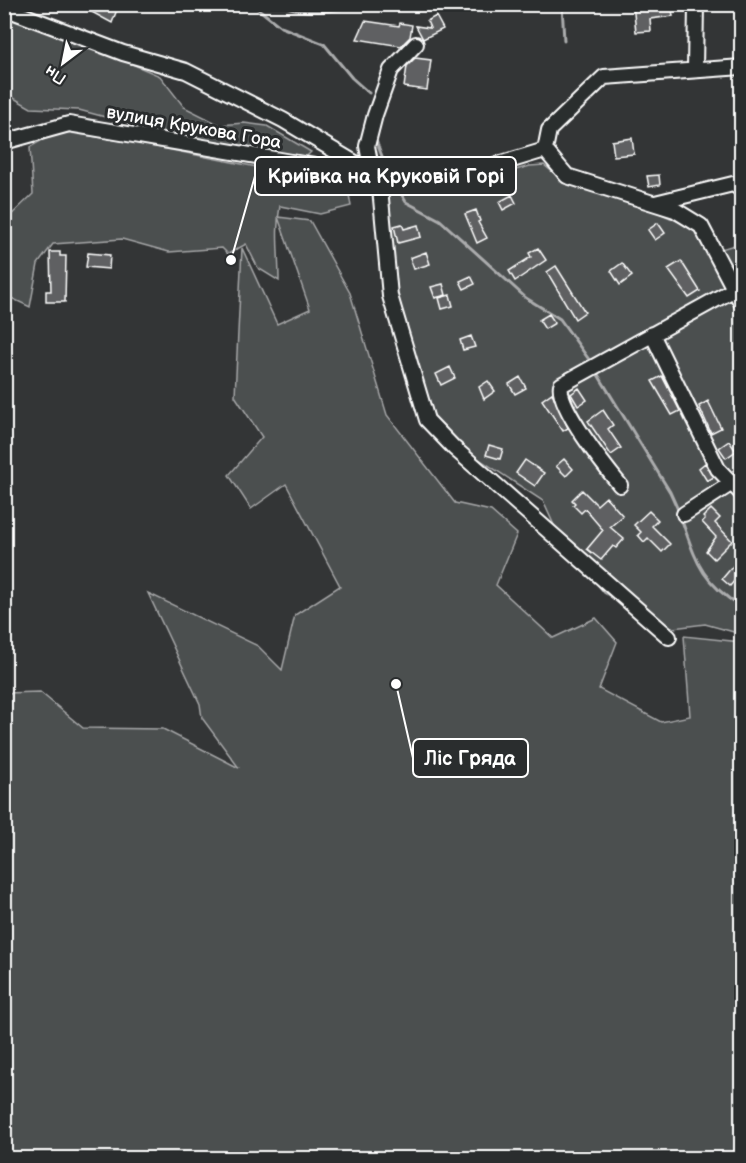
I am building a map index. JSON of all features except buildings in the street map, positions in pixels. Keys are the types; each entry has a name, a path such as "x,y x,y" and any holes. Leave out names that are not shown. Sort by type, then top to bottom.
{"street":[{"path":"694,70 696,4"},
{"path":"4,8 123,53 186,71 283,120 379,177"},
{"path":"416,44 391,70 367,146 370,162 379,177 390,296 427,420 454,448 669,637"},
{"path":"741,67 604,76 549,130 545,150 567,176 675,210 701,226 741,304"},
{"name":"вулиця Крукова Гора","path":"4,142 69,124 379,177 436,183 545,150"},
{"path":"652,203 733,184 741,190"},
{"path":"620,485 599,460 560,391 566,380 733,290"},
{"path":"652,334 718,470 741,494"},
{"path":"684,514 732,483"}],"shaded area":[{"path":"282,5 346,5 341,10 319,12 295,10"},
{"path":"5,16 83,43 160,76 184,107 220,125 244,123 267,126 311,152 304,159 180,137 79,110 31,108 5,93"},
{"path":"58,131 136,143 297,175 328,177 348,189 351,206 320,214 280,206 277,234 279,281 258,268 246,244 228,254 222,248 169,252 122,239 53,244 38,264 30,307 7,296 4,256 7,219 33,194 30,147"},
{"path":"544,165 567,184 632,201 693,228 718,250 741,243 741,634 705,624 665,629 604,593 559,536 543,501 459,446 435,419 396,294 379,194 442,190 530,166"},
{"path":"278,217 310,221 350,293 387,415 455,503 491,511 517,534 496,585 553,638 596,618 617,642 599,689 661,722 690,716 684,636 741,642 741,1158 5,1158 5,693 40,692 83,728 163,729 239,768 202,718 200,704 148,593 258,646 282,670 295,615 340,586 286,484 251,509 229,475 262,437 235,396 242,248 277,324 310,309"}],"waterway":[{"path":"252,4 281,27 324,44 352,78 369,93"},
{"path":"562,4 564,41"},
{"path":"375,138 388,172"},
{"path":"399,190 406,202 440,220 526,298 560,319 590,361"},
{"path":"597,373 670,492 679,512"},
{"path":"681,518 696,559 708,579 742,608"}],"place":[{"name":"Криївка на Круковій Горі","path":"231,260"},
{"name":"Ліс Гряда","path":"396,684"}]}
